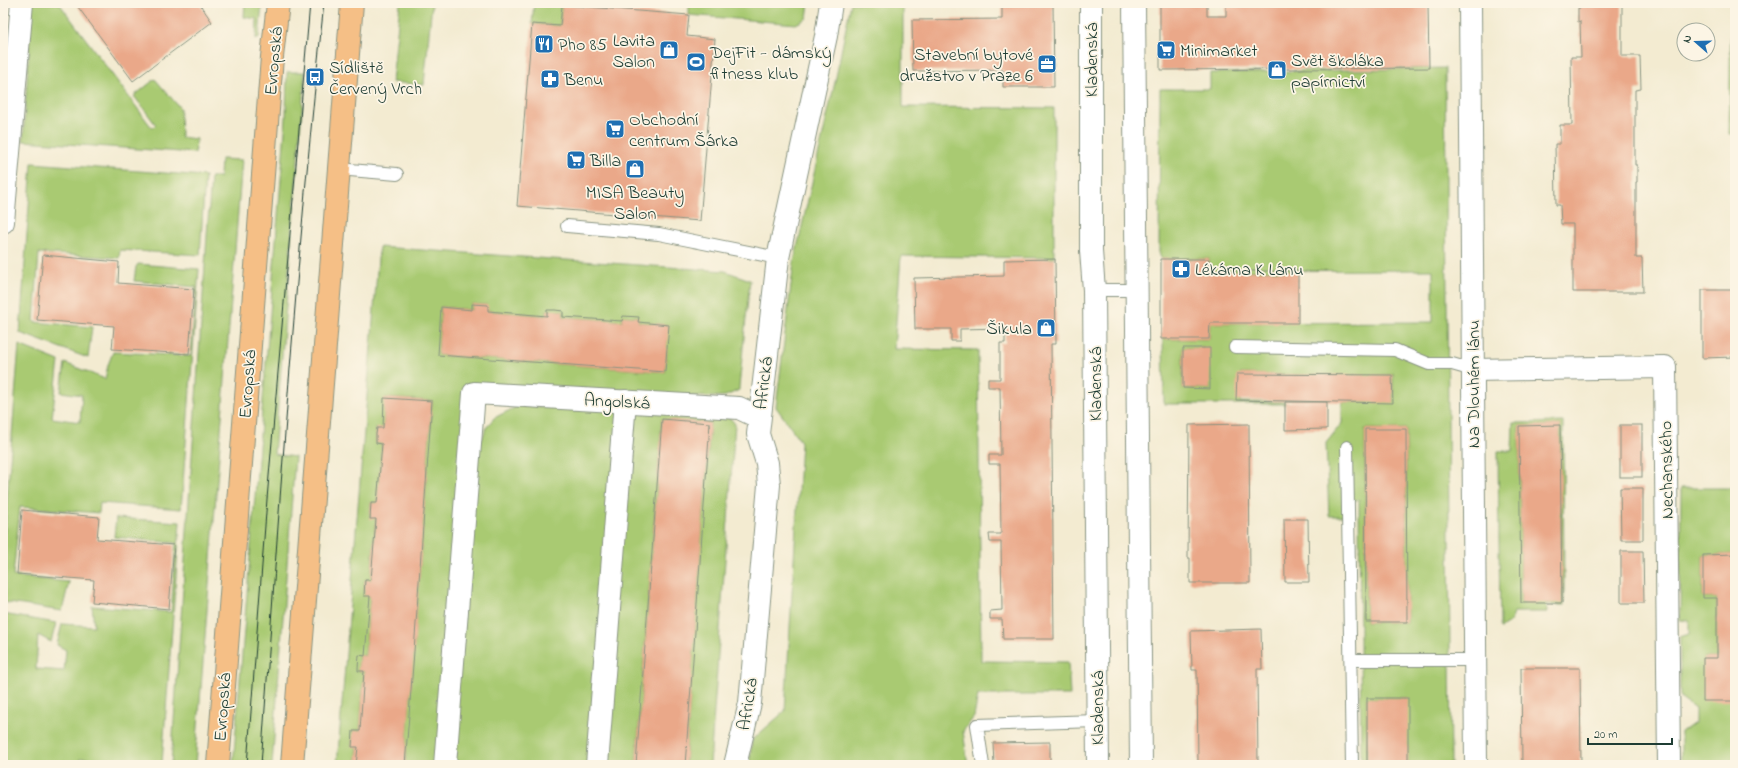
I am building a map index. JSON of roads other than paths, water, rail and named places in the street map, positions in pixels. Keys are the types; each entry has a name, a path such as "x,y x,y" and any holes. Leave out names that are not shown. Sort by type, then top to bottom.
{"main road":[{"name":"Evropská","path":"218,765 272,57 278,3"},
{"path":"292,765 352,3"}],"street":[{"path":"3,222 6,150 22,3"},
{"name":"Africká","path":"735,765 750,703 769,485 768,463 758,434 758,417 778,258 826,36 831,3"},
{"name":"Kladenská","path":"1091,3 1091,251 1094,290 1098,765"},
{"path":"1134,3 1141,765"},
{"name":"Na Dlouhém lánu","path":"1470,3 1476,765"},
{"name":"Nechanského","path":"1473,370 1665,367 1669,765"},
{"name":"Angolská","path":"445,765 474,393 739,408 758,417"},
{"path":"596,765 625,401"}],"lane":[{"path":"338,169 397,174"},
{"path":"567,226 659,234 778,258"},
{"path":"1094,290 1136,290"},
{"path":"1235,347 1394,350 1429,364 1452,364 1473,370"},
{"path":"1347,447 1352,765"},
{"path":"1351,660 1475,660"},
{"path":"983,765 977,725 1097,721"}],"tram line":[{"path":"247,765 267,499 310,3"},
{"path":"261,765 281,479 305,193 324,3"}],"place":[{"name":"Pho 85","path":"544,44"},
{"name":"Lavita Salon","path":"669,50"},
{"name":"Minimarket","path":"1166,50"},
{"name":"DejFit - dámský fitness klub","path":"696,62"},
{"name":"Stavební bytové družstvo v Praze 6","path":"1047,64"},
{"name":"Svět školáka papírnictví","path":"1277,70"},
{"name":"Sídliště Červený Vrch","path":"315,77"},
{"name":"Benu","path":"550,79"},
{"name":"Obchodní centrum Šárka","path":"615,129"},
{"name":"Billa","path":"576,160"},
{"name":"MISA Beauty Salon","path":"635,169"},
{"name":"Lékárna K Lánu","path":"1181,269"},
{"name":"Šikula","path":"1046,328"}]}
